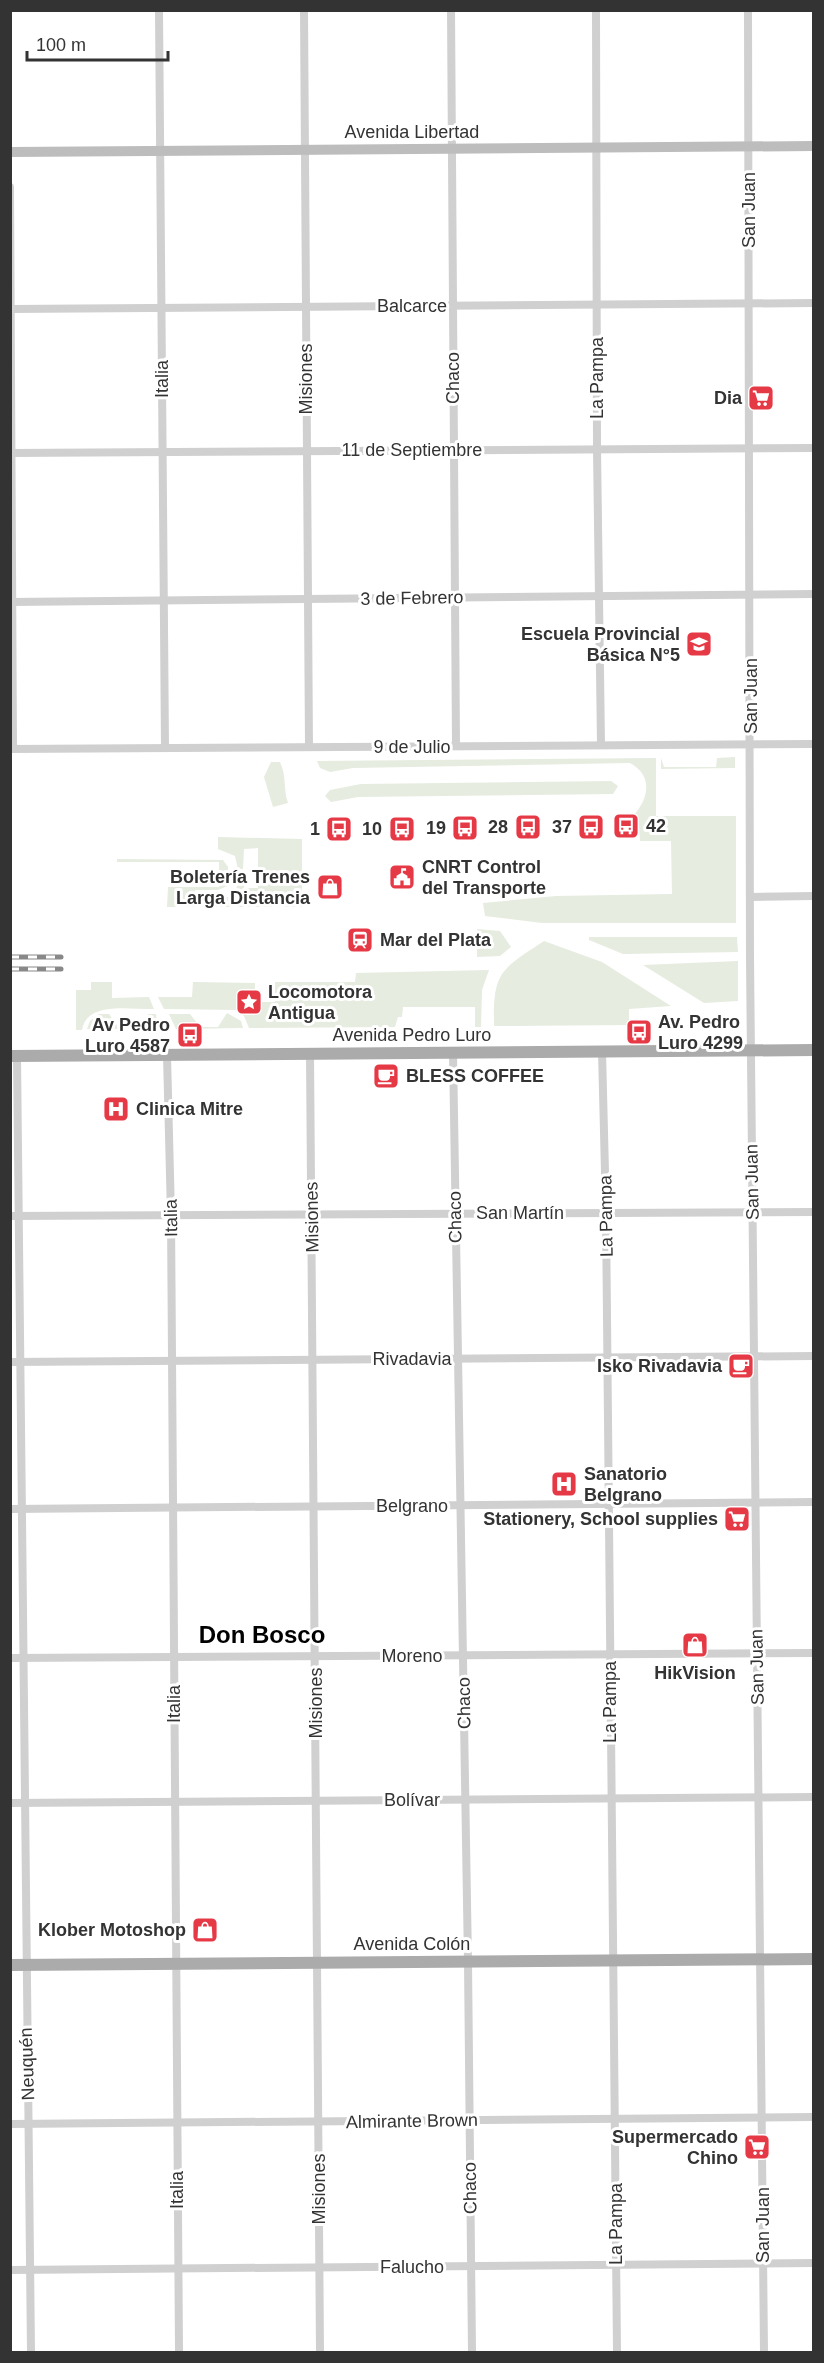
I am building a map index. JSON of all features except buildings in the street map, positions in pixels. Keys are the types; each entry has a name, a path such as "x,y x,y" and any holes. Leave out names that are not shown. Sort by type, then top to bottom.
{"main road":[{"name":"Avenida Libertad","path":"10,152 813,146"},
{"name":"Avenida Pedro Luro","path":"14,1056 813,1050"},
{"name":"Avenida Colón","path":"10,1965 813,1959"}],"street":[{"name":"Italia","path":"159,10 165,748"},
{"name":"Misiones","path":"304,10 309,747"},
{"name":"Chaco","path":"451,10 456,746"},
{"name":"La Pampa","path":"596,10 597,449 601,745"},
{"name":"San Juan","path":"748,10 752,1212 764,2352"},
{"path":"10,187 12,749"},
{"name":"Balcarce","path":"11,309 813,303"},
{"name":"11 de Septiembre","path":"11,453 813,448"},
{"name":"3 de Febrero","path":"11,602 813,594"},
{"name":"9 de Julio","path":"12,749 813,744"},
{"path":"750,897 813,896"},
{"name":"La Pampa","path":"602,1051 606,1213 617,2352"},
{"name":"Chaco","path":"453,1053 472,2352"},
{"name":"Misiones","path":"310,1054 320,2352"},
{"name":"Italia","path":"167,1055 171,1215 178,2352"},
{"name":"Neuquén","path":"14,1056 15,1216 20,1362 23,1802 31,2352"},
{"name":"San Martín","path":"15,1216 813,1212"},
{"name":"Rivadavia","path":"10,1362 813,1356"},
{"name":"Belgrano","path":"10,1509 813,1502"},
{"name":"Moreno","path":"10,1658 813,1653"},
{"name":"Bolívar","path":"10,1803 813,1797"},
{"name":"Almirante Brown","path":"10,2124 813,2118"},
{"name":"Falucho","path":"10,2270 813,2263"}],"shaded area":[{"path":"735,757 735,768 661,769 661,758 664,767 716,767 717,758"},
{"path":"656,758 656,816 736,816 736,923 542,923 485,916 483,903 556,896 672,894 671,841 640,841 639,825 630,825 630,819 644,798 646,783 643,775 630,763 353,768 330,772 320,768 317,761"},
{"path":"271,762 280,762 284,773 288,803 273,807 264,777"},
{"path":"611,781 618,786 613,794 358,797 331,802 325,796 330,790 361,784"},
{"path":"218,837 302,839 302,907 167,907 168,887 219,887 219,862 117,862 117,859 223,860 228,867 227,886 218,890 195,890 195,900 229,897 236,890 239,878 244,878 244,888 258,888 258,848 244,849 243,869 238,869 235,856 218,849"},
{"path":"477,929 500,931 511,947 500,956 477,957"},
{"path":"589,937 737,937 738,952 623,954 589,940"},
{"path":"544,941 602,962 671,1006 629,1009 629,1025 494,1026 495,994 502,974 517,959"},
{"path":"738,961 738,1001 704,1003 643,965"},
{"path":"489,970 482,990 481,1027 475,1027 475,1007 403,1007 402,1017 398,1017 395,1027 249,1028 244,1016 237,1010 164,1009 158,997 192,997 193,982 255,983 255,993 261,994 261,1002 275,1002 275,982 355,982 356,973"},
{"path":"91,982 112,982 112,998 149,997 154,1009 101,1010 92,1014 82,1030 76,1030 76,990 91,990"},
{"path":"227,1013 241,1021 243,1028 176,1029 169,1014 190,1014 200,1027 218,1027"},
{"path":"99,1014 109,1014 118,1027 144,1027 148,1014 156,1014 158,1029 87,1029 90,1021"}],"railway":[{"path":"10,957 61,957"},
{"path":"10,969 61,969"}],"place":[{"name":"Dia","path":"761,398"},
{"name":"Escuela Provincial Básica N°5","path":"699,644"},
{"name":"42","path":"626,826"},
{"name":"28","path":"528,827"},
{"name":"37","path":"591,827"},
{"name":"19","path":"465,828"},
{"name":"1","path":"339,829"},
{"name":"10","path":"402,829"},
{"name":"CNRT Control del Transporte","path":"402,877"},
{"name":"Boletería Trenes Larga Distancia","path":"330,887"},
{"name":"Mar del Plata","path":"360,940"},
{"name":"Locomotora Antigua","path":"249,1002"},
{"name":"Av. Pedro Luro 4299","path":"639,1032"},
{"name":"Av Pedro Luro 4587","path":"190,1035"},
{"name":"BLESS COFFEE","path":"386,1076"},
{"name":"Clinica Mitre","path":"116,1109"},
{"name":"Isko Rivadavia","path":"741,1366"},
{"name":"Sanatorio Belgrano","path":"564,1484"},
{"name":"Stationery, School supplies","path":"737,1519"},
{"name":"HikVision","path":"695,1645"},
{"name":"Klober Motoshop","path":"205,1930"},
{"name":"Supermercado Chino","path":"757,2147"}],"district":[{"name":"Don Bosco","path":"262,1635"}]}
